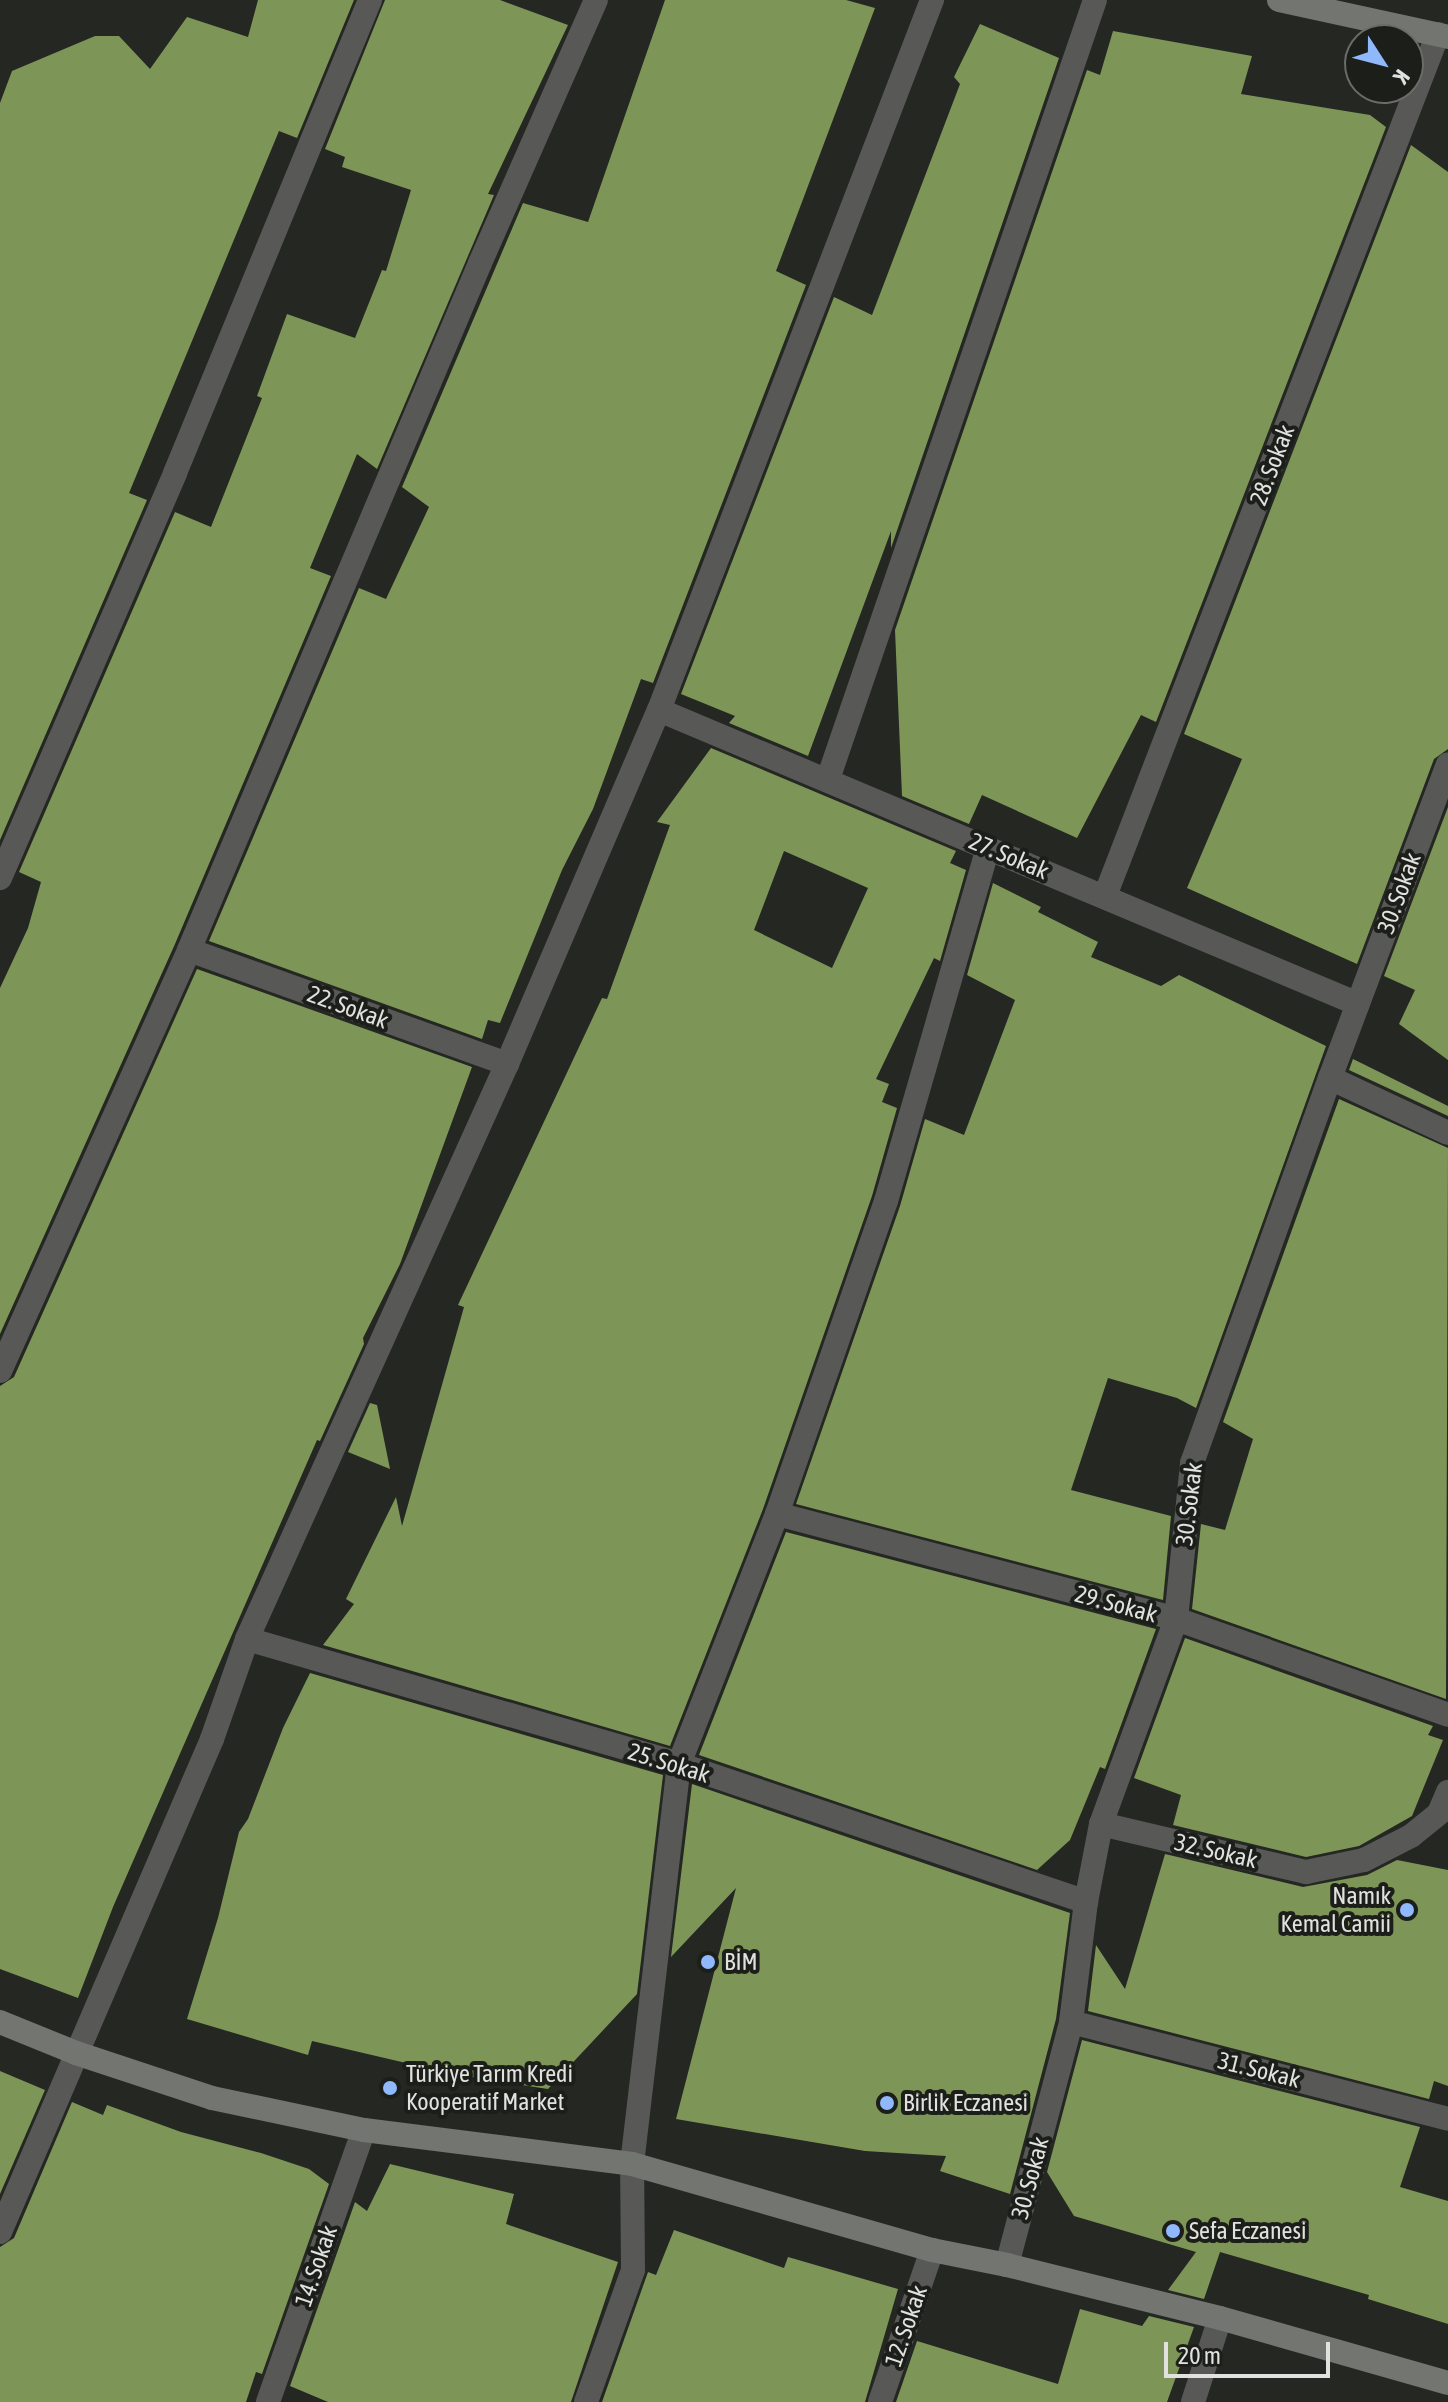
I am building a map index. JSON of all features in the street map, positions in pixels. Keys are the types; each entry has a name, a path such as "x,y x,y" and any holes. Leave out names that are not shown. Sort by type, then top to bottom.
{"main road":[{"path":"1279,0 1443,35"},
{"path":"0,2022 76,2053 212,2098 364,2130 632,2164 932,2250 1007,2265 1220,2318 1448,2383"}],"street":[{"path":"0,878 175,473 370,0"},
{"path":"0,1371 189,950 480,263 596,0"},
{"path":"0,2232 212,1739 247,1639 507,1064 659,710 932,0"},
{"path":"828,779 1095,0"},
{"name":"28. Sokak","path":"1105,896 1443,35"},
{"name":"27. Sokak","path":"659,710 1358,1004"},
{"name":"30. Sokak","path":"1007,2265 1071,2022 1086,1902 1101,1824 1176,1619 1192,1463 1330,1078 1448,764"},
{"path":"586,2402 633,2270 632,2164 679,1764 777,1514 886,1201 988,847"},
{"name":"22. Sokak","path":"189,950 507,1064"},
{"path":"1330,1078 1448,1133"},
{"name":"29. Sokak","path":"777,1514 1176,1619 1448,1715"},
{"name":"25. Sokak","path":"247,1639 679,1764 1086,1902"},
{"name":"32. Sokak","path":"1101,1824 1306,1872 1364,1860 1411,1836 1445,1807"},
{"name":"31. Sokak","path":"1071,2022 1448,2119"},
{"name":"14. Sokak","path":"268,2402 364,2130"},
{"name":"12. Sokak","path":"880,2402 932,2250"},
{"path":"1193,2402 1220,2318"}],"building":[{"path":"258,0 354,0 297,138 279,131 129,493 147,500 0,840 0,103 12,71 95,36 119,36 150,69 187,17 248,37"},
{"path":"385,0 500,0 568,25 488,194 494,195 377,469 357,454 310,568 331,576 175,944 0,1334 0,988 28,928 41,882 19,872 175,512 211,527 262,398 257,396 287,314 355,338 382,270 386,271 411,190 342,167 345,157 325,149"},
{"path":"665,0 846,0 875,8 776,271 806,285 653,683 641,679 593,809 562,870 500,1023 488,1020 482,1039 209,941 359,588 386,599 429,507 402,487 523,203 588,222"},
{"path":"980,24 1059,58 891,548 891,531 808,756 729,723 735,716 681,694 834,297 872,315 960,84 954,77"},
{"path":"1113,31 1252,56 1241,94 1370,115 1386,127 1156,722 1141,715 1077,838 982,795 969,824 902,796 895,630 1087,70 1100,75"},
{"path":"1411,145 1448,172 1448,749 1434,759 1357,964 1187,888 1242,759 1184,734"},
{"path":"711,748 956,851 950,863 966,870 940,961 934,958 876,1079 889,1084 882,1102 897,1108 872,1196 763,1509 670,1746 323,1645 354,1604 346,1599 396,1497 402,1526 464,1307 458,1305 602,998 607,999 670,825 657,822","holes":["784,851 868,888 832,968 754,930"]},
{"path":"1448,807 1448,1060 1399,1024 1415,990 1384,976"},
{"path":"993,883 1041,907 1038,912 1098,942 1091,957 1161,986 1179,975 1326,1046 1196,1408 1177,1398 1108,1378 1071,1490 1171,1516 1163,1600 796,1504 900,1206 925,1119 964,1135 1015,1000 967,975"},
{"path":"197,969 472,1067 400,1264 363,1338 364,1344 320,1441 317,1440 113,1907 78,1998 0,1969 0,1386 14,1377"},
{"path":"1353,1059 1448,1106 1448,1116 1349,1070"},
{"path":"1339,1099 1448,1148 1446,1699 1192,1609 1201,1524 1225,1530 1253,1439 1223,1422"},
{"path":"370,1403 377,1405 390,1469 348,1452"},
{"path":"786,1532 1156,1629 1105,1769 1100,1767 1070,1840 1037,1870 699,1755"},
{"path":"1185,1638 1433,1726 1428,1735 1443,1740 1412,1816 1359,1846 1306,1857 1173,1825 1181,1795 1134,1778"},
{"path":"310,1673 663,1775 637,1994 548,2089 453,2074 312,2041 308,2055 187,2019 218,1918 239,1832 248,1819 283,1728"},
{"path":"692,1784 1070,1913 1056,2019 1010,2194 940,2171 946,2156 865,2151 676,2119 736,1888 671,1957"},
{"path":"1165,1854 1303,1887 1367,1875 1397,1860 1448,1870 1448,2086 1434,2081 1429,2099 1088,2011 1096,1945 1125,1989"},
{"path":"1082,2040 1420,2127 1400,2187 1448,2201 1448,2324 1368,2299 1369,2295 1220,2252 1204,2299 1168,2290 1196,2252 1074,2216 1047,2172"},
{"path":"0,2071 45,2090 0,2194"},
{"path":"72,2102 103,2115 107,2105 181,2132 261,2153 309,2169 329,2184 262,2374 256,2372 246,2402 0,2402 0,2247 14,2238"},
{"path":"390,2164 514,2194 506,2224 618,2262 571,2402 328,2402 290,2386 355,2202 367,2211"},
{"path":"674,2230 784,2268 788,2257 898,2289 865,2402 602,2402 648,2272 656,2275"},
{"path":"1080,2309 1142,2326 1149,2316 1194,2327 1167,2402 896,2402 917,2341 1058,2384"}],"place":[{"name":"Namık Kemal Camii","path":"1407,1910"},
{"name":"BİM","path":"708,1962"},
{"name":"Türkiye Tarım Kredi Kooperatif Market","path":"390,2088"},
{"name":"Birlik Eczanesi","path":"887,2103"},
{"name":"Sefa Eczanesi","path":"1173,2231"}]}
